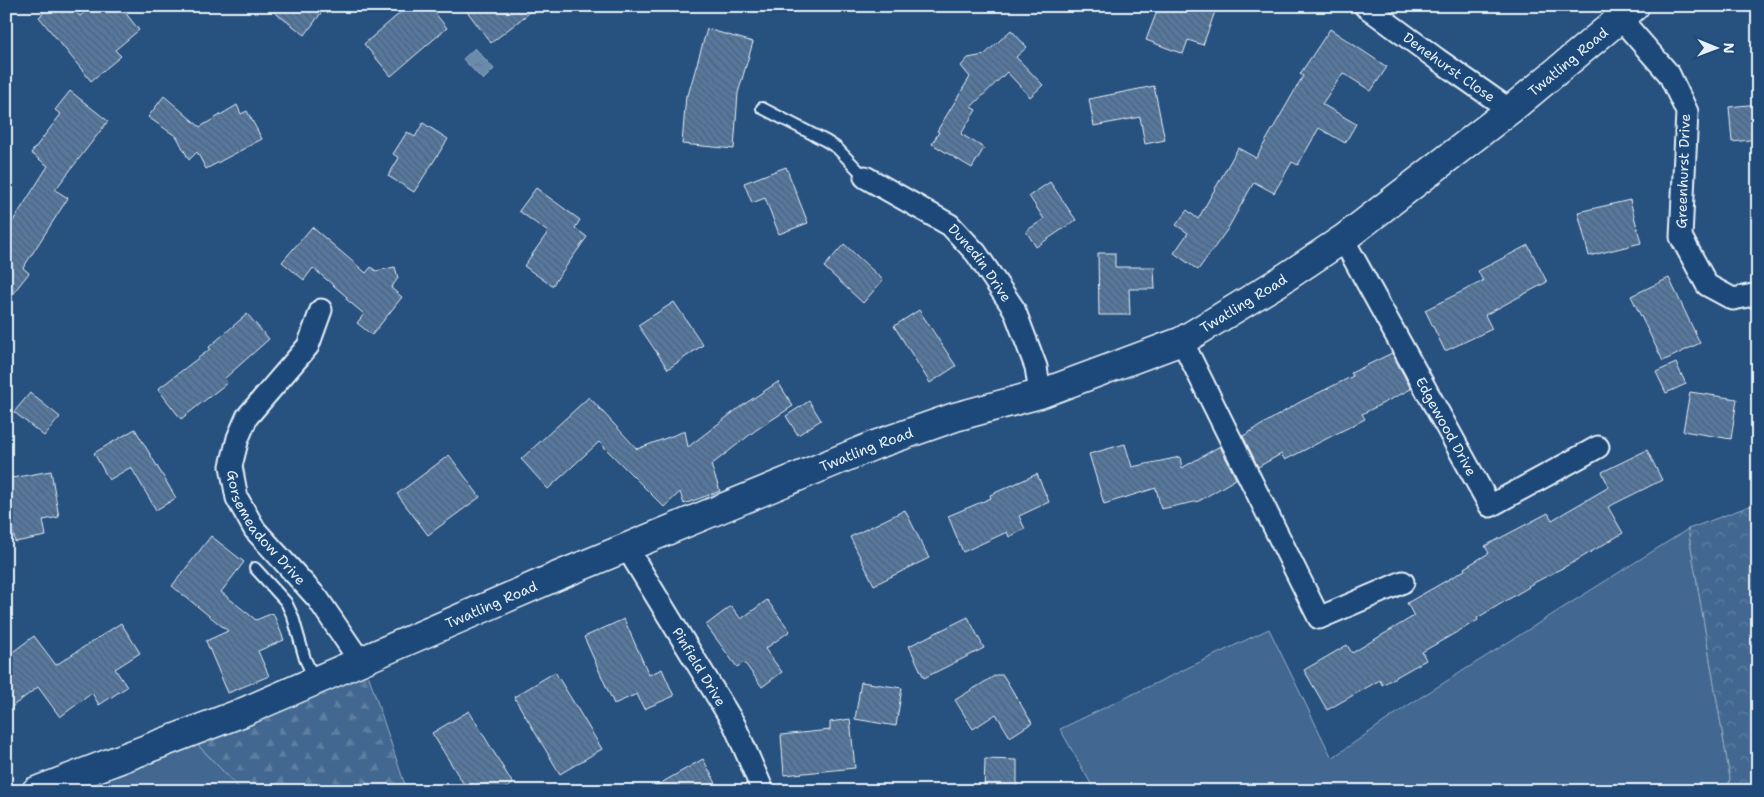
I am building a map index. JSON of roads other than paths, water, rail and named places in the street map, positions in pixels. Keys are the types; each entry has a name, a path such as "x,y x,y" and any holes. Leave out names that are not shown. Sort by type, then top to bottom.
{"street":[{"name":"Denehurst Close","path":"1365,6 1436,59 1510,110"},
{"name":"Twatling Road","path":"36,791 241,713 555,577 875,445 955,417 1040,394 1182,341 1277,283 1343,239 1510,110 1627,12"},
{"name":"Greenhurst Drive","path":"1627,12 1669,74 1687,112 1681,237 1707,285 1733,299 1758,294"},
{"name":"Dunedin Drive","path":"864,177 950,225 976,253 1014,309 1036,367 1040,394"},
{"name":"Edgewood Drive","path":"1343,239 1490,506 1598,447"},
{"name":"Gorsemeadow Drive","path":"322,310 308,346 247,417 238,438 231,466 237,498 255,530 318,599 360,661"},
{"path":"1182,341 1319,618 1403,582"},
{"name":"Pinfield Drive","path":"627,548 734,724 762,791"}],"lane":[{"path":"762,108 837,148 864,177"},
{"path":"255,568 286,602 293,616 305,659 315,681"}],"water":[{"path":"475,48 494,69 483,80 463,59"}]}
